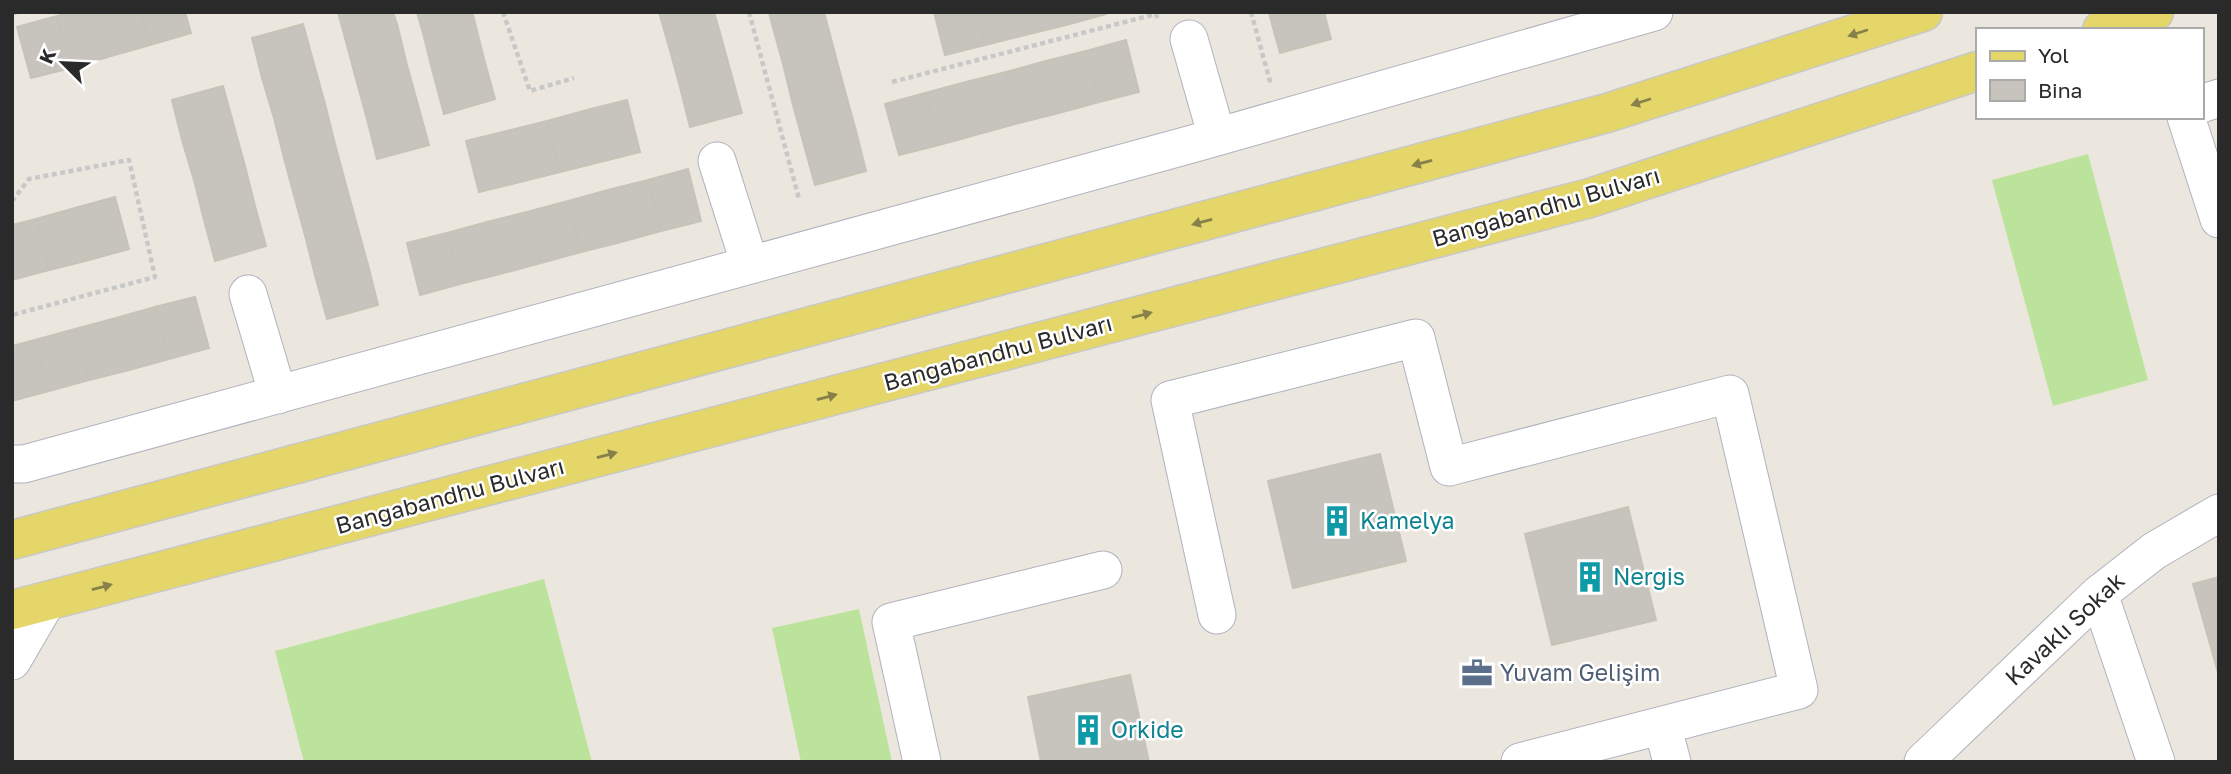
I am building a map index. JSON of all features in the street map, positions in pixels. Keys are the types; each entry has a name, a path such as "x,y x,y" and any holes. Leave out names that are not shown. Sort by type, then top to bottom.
{"main road":[{"path":"12,540 1585,119 1923,12"},
{"path":"2108,28 2154,12"},
{"name":"Bangabandhu Bulvarı","path":"29,606 1590,198 1976,71"}],"street":[{"path":"12,464 24,464 1217,137 1654,12"},
{"path":"1174,33 1217,137"},
{"path":"2187,119 2219,219"},
{"path":"717,161 750,265"},
{"path":"247,295 278,395"},
{"path":"1217,615 1170,400 1416,338 1449,467 1730,394 1799,690 1520,762"},
{"name":"Kavaklı Sokak","path":"1923,762 2099,594 2154,551 2219,513"},
{"path":"922,762 891,622 1103,570"},
{"path":"2099,594 2156,762"},
{"path":"12,661 29,606"},
{"path":"1662,725 1672,762"}],"path":[{"path":"12,13 18,12"},
{"path":"503,12 530,92 574,78"},
{"path":"749,12 799,199"},
{"path":"1251,12 1280,119"},
{"path":"892,82 1156,14 1174,33"},
{"path":"12,201 29,179 130,160 155,277 12,315"}],"green space":[{"path":"2088,154 2148,380 2053,406 1992,180"},
{"path":"544,579 592,762 304,762 275,651"},
{"path":"859,609 892,762 801,762 772,628"}],"building":[{"path":"69,12 98,12 111,56 71,68 57,16"},
{"path":"98,12 141,12 150,45 111,56"},
{"path":"141,12 185,12 191,33 150,45"},
{"path":"338,12 393,12 397,24 345,38"},
{"path":"417,12 472,12 474,19 423,33"},
{"path":"659,12 714,12 720,33 669,47"},
{"path":"769,12 816,12 772,24"},
{"path":"824,12 834,50 783,64 772,24"},
{"path":"934,12 977,12 985,45 945,55"},
{"path":"977,12 1020,12 1025,35 985,45"},
{"path":"1020,12 1063,12 1066,25 1025,35"},
{"path":"1063,12 1105,12 1106,14 1066,25"},
{"path":"1324,12 1331,39 1280,53 1269,13"},
{"path":"57,16 71,68 31,78 17,27"},
{"path":"474,19 484,59 433,73 423,33"},
{"path":"303,24 314,64 262,78 252,38"},
{"path":"397,24 407,65 356,79 345,38"},
{"path":"720,33 731,73 680,87 669,47"},
{"path":"1126,40 1139,92 1099,102 1086,51"},
{"path":"834,50 845,91 793,105 783,64"},
{"path":"1086,51 1099,102 1059,113 1046,61"},
{"path":"484,59 495,99 444,114 433,73"},
{"path":"1046,61 1059,113 1019,123 1006,72"},
{"path":"314,64 325,104 274,118 262,78"},
{"path":"407,65 418,105 367,119 356,79"},
{"path":"1006,72 1019,123 979,134 966,82"},
{"path":"731,73 742,113 690,127 680,87"},
{"path":"966,82 979,134 939,145 925,93"},
{"path":"223,86 234,126 182,140 172,100"},
{"path":"845,91 856,131 804,145 793,105"},
{"path":"925,93 939,145 899,155 885,104"},
{"path":"627,100 640,152 600,162 587,110"},
{"path":"325,104 335,144 284,158 274,118"},
{"path":"418,105 429,145 377,159 367,119"},
{"path":"587,110 600,162 560,172 547,121"},
{"path":"547,121 560,172 520,182 507,131"},
{"path":"234,126 245,166 194,180 182,140"},
{"path":"507,131 520,182 479,192 466,141"},
{"path":"856,131 866,171 815,185 804,145"},
{"path":"335,144 346,185 295,199 284,158"},
{"path":"245,166 255,206 204,220 194,180"},
{"path":"688,169 701,221 661,231 648,180"},
{"path":"648,180 661,231 621,242 608,190"},
{"path":"346,185 357,225 306,239 295,199"},
{"path":"608,190 621,242 581,252 568,201"},
{"path":"115,197 129,249 89,260 75,208"},
{"path":"568,201 581,252 541,263 527,212"},
{"path":"255,206 266,246 215,261 204,220"},
{"path":"75,208 89,260 49,270 36,219"},
{"path":"527,212 541,263 500,274 487,222"},
{"path":"36,219 49,270 12,280 12,225"},
{"path":"487,222 500,274 460,284 447,233"},
{"path":"357,225 368,265 316,279 306,239"},
{"path":"447,233 460,284 420,295 407,243"},
{"path":"368,265 378,305 327,319 316,279"},
{"path":"195,297 209,348 169,359 155,307"},
{"path":"155,307 169,359 129,370 116,318"},
{"path":"116,318 129,370 89,380 75,329"},
{"path":"75,329 89,380 49,391 35,340"},
{"path":"35,340 49,391 12,401 12,346"},
{"name":"Kamelya","path":"1380,454 1406,561 1293,588 1268,481"},
{"name":"Nergis","path":"1628,507 1656,620 1552,645 1525,534"},
{"path":"2219,577 2219,676 2193,584"},
{"name":"Orkide","path":"1130,675 1149,762 1041,762 1028,697"}],"place":[{"name":"Kamelya","path":"1337,521"},
{"name":"Nergis","path":"1590,577"},
{"name":"Yuvam Gelişim","path":"1477,673"},
{"name":"Orkide","path":"1088,730"}]}
